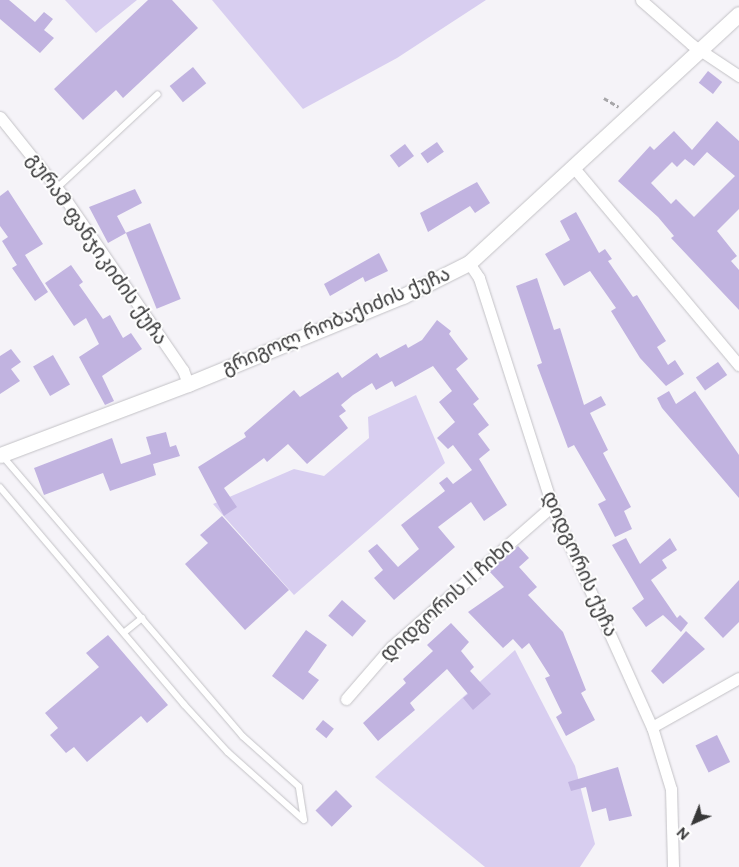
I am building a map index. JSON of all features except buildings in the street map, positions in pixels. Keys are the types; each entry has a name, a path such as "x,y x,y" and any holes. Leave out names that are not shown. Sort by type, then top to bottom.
{"street":[{"path":"641,0 700,50 739,76"},
{"name":"გრიგოლ რობაქიძის ქუჩა","path":"0,454 188,384 404,296 468,263 574,168 739,14"},
{"name":"გურამ ფანჯიკიძის ქუჩა","path":"0,117 57,188 183,370 188,384"},
{"path":"574,168 739,366"},
{"name":"დიდგორის ქუჩა","path":"468,263 479,278 552,506 652,727 671,789 673,867"},
{"name":"დიდგორის II ჩიხი","path":"346,699 391,648 552,506"},
{"path":"652,727 739,678"}],"lane":[{"path":"57,188 157,95"},
{"path":"0,454 243,737 299,787 304,820 228,752 0,487"},
{"path":"125,632 142,618"}],"path":[{"path":"604,98 619,107"}],"shaded area":[{"path":"65,0 137,0 96,33"},
{"path":"212,0 486,0 397,58 303,109"},
{"path":"416,395 445,463 294,595 213,504 294,469 324,476 369,438 368,417"},
{"path":"515,650 575,766 595,844 580,867 485,867 375,777"}]}
